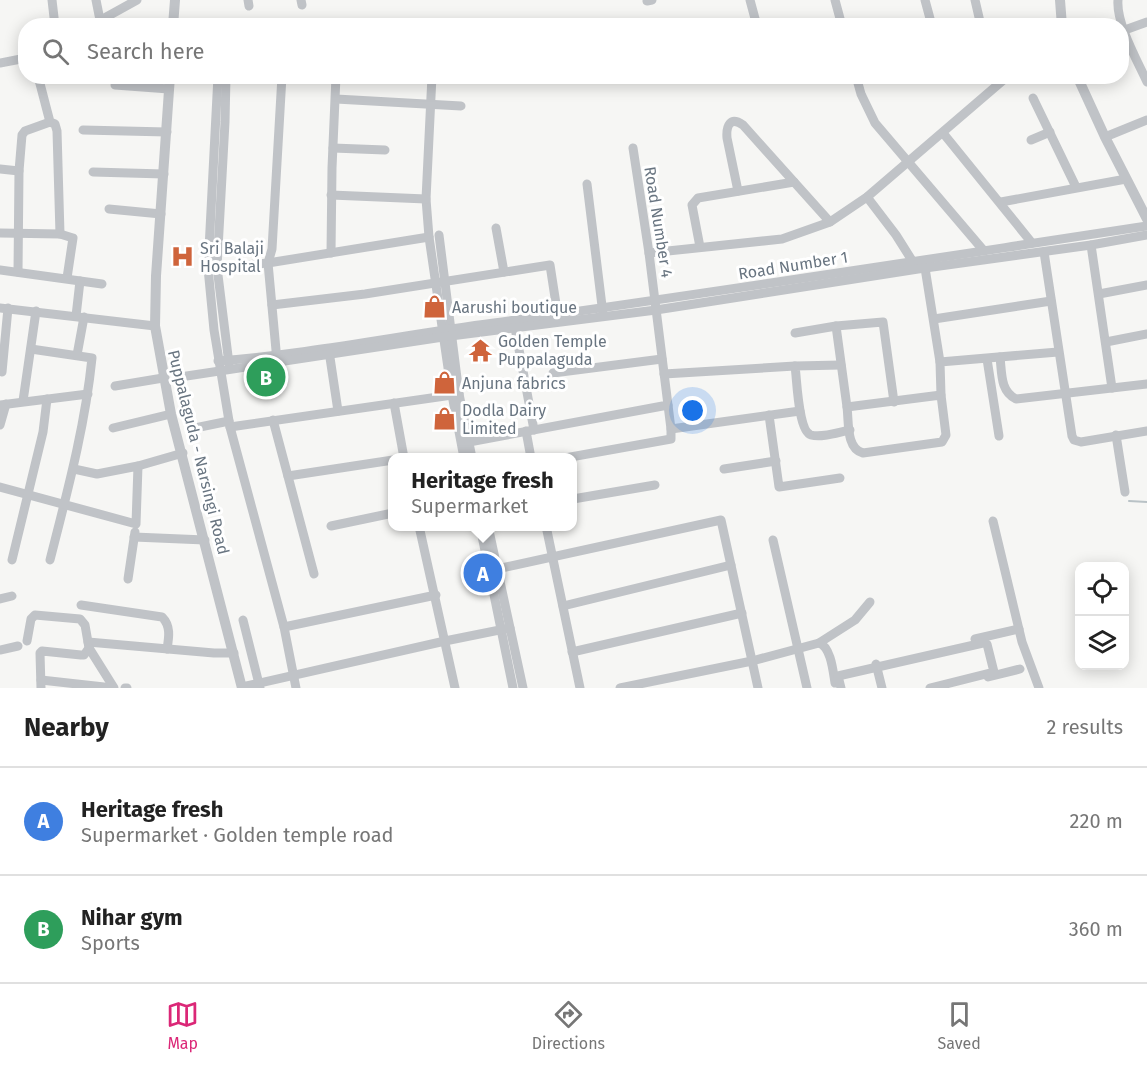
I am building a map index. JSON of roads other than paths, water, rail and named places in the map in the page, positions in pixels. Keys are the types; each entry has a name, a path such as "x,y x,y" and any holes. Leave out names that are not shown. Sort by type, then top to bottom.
{"street":[{"path":"52,0 54,18"},
{"path":"96,0 100,18"},
{"path":"104,18 137,0"},
{"path":"174,18 175,0"},
{"path":"750,0 755,18"},
{"path":"835,0 840,18"},
{"path":"925,0 930,18"},
{"path":"975,0 979,18"},
{"path":"1060,0 1061,18"},
{"path":"1118,0 1119,18"},
{"path":"1129,29 1147,22"},
{"path":"1129,44 1147,82"},
{"path":"0,63 18,60"},
{"path":"40,84 50,122"},
{"name":"Puppalaguda - Narsingi Road","path":"169,84 156,276 155,326 171,414 183,453 242,688"},
{"path":"218,84 212,268 218,361 230,424 284,627 296,688"},
{"path":"226,84 225,122 212,268 230,371"},
{"path":"277,360 268,263 272,249 282,84"},
{"path":"331,253 336,84"},
{"path":"432,84 426,199 429,237 440,282 463,453"},
{"path":"858,84 875,123 984,251"},
{"path":"649,253 782,239 830,222 867,197 943,133 995,84"},
{"path":"1081,84 1104,137 1147,219"},
{"path":"115,86 169,89"},
{"path":"1033,98 1076,187"},
{"path":"336,99 461,106"},
{"path":"1104,137 1147,120"},
{"path":"738,191 726,129 732,121 743,125 830,222"},
{"path":"18,272 19,171 22,135 26,130 50,122 55,124 57,131 60,234"},
{"path":"83,130 166,132"},
{"path":"1031,140 1050,132"},
{"path":"943,133 1032,243"},
{"path":"333,148 384,150"},
{"name":"Road Number 4","path":"633,148 671,429"},
{"path":"0,169 19,171"},
{"path":"93,172 164,174"},
{"path":"1001,202 1126,178"},
{"path":"700,247 692,202 698,198 794,182"},
{"path":"587,184 603,313"},
{"path":"331,195 426,199"},
{"path":"867,197 913,262"},
{"path":"109,208 161,214"},
{"name":"Road Number 1","path":"447,333 656,305 1147,226"},
{"path":"496,228 504,272"},
{"path":"0,233 60,234 73,238 67,278"},
{"path":"439,235 440,282"},
{"name":"Road Number 1","path":"656,305 733,297 1147,235"},
{"path":"212,268 268,263 429,237"},
{"path":"1091,245 1112,388"},
{"path":"1044,252 1058,352 1074,440 1081,442 1147,431"},
{"path":"272,305 365,294 550,265 558,318"},
{"path":"836,326 852,444 858,452 942,442 946,435 940,362 925,268"},
{"path":"0,270 102,284"},
{"path":"77,355 80,280"},
{"path":"1099,294 1147,285"},
{"path":"934,319 1051,301"},
{"path":"2,372 4,308 155,326"},
{"path":"22,401 36,311"},
{"name":"Road Number 1","path":"447,333 515,328 558,318"},
{"path":"795,333 836,326 884,322 894,402"},
{"path":"515,328 530,430 531,453"},
{"path":"180,377 230,371 277,360 447,333"},
{"path":"1106,342 1147,334"},
{"path":"31,349 92,358 88,394 74,469 50,560"},
{"path":"329,351 338,411"},
{"path":"940,362 1058,352"},
{"path":"1000,357 1004,388 1008,395 1016,399 1147,384"},
{"path":"553,374 662,359"},
{"path":"987,359 999,436"},
{"path":"218,361 277,360"},
{"path":"664,374 841,365"},
{"path":"795,366 800,411 805,431 818,436 850,430"},
{"path":"115,386 163,378"},
{"path":"0,425 3,404 88,394"},
{"path":"195,428 273,420 455,394"},
{"path":"455,394 471,453"},
{"path":"847,407 941,395"},
{"path":"12,560 43,432 47,399"},
{"path":"394,403 403,453"},
{"path":"469,442 668,405"},
{"path":"577,456 671,439 671,429 800,411"},
{"path":"113,428 171,414"},
{"path":"769,415 780,488 840,478"},
{"path":"273,420 314,574"},
{"path":"1116,435 1125,492"},
{"path":"74,469 97,474 138,466 183,453"},
{"path":"288,476 388,461"},
{"path":"724,469 776,461"},
{"path":"128,579 136,524 138,466"},
{"path":"577,498 655,484"},
{"path":"0,487 136,524"},
{"path":"331,526 388,514"},
{"path":"493,570 721,520 758,688"},
{"path":"993,521 1019,628 1039,688"},
{"path":"420,531 436,595 455,688"},
{"path":"481,531 510,628 523,688"},
{"path":"489,531 500,630 513,688"},
{"path":"547,531 580,688"},
{"path":"134,537 205,540"},
{"path":"774,540 807,688"},
{"path":"563,606 731,565"},
{"path":"284,627 436,595"},
{"path":"0,599 12,596"},
{"path":"620,688 752,661 819,643 855,620 870,602"},
{"path":"81,605 162,617 166,621 169,632 167,649"},
{"path":"572,652 742,613"},
{"path":"27,641 31,619 37,614 80,619 85,625 88,645 113,688"},
{"path":"243,620 259,686"},
{"path":"242,688 259,686 294,674 445,640 510,628"},
{"path":"916,656 1019,628"},
{"path":"819,643 824,644 827,650 839,688"},
{"path":"836,674 983,643 989,646 994,672 930,688"},
{"path":"88,645 234,653"},
{"path":"88,645 84,655 42,651 40,653 41,684 113,688"},
{"path":"0,650 18,646"},
{"path":"877,665 882,688"},
{"path":"945,688 1020,669"}],"waterway":[{"path":"1129,501 1147,502"}],"place":[{"name":"Sri Balaji Hospital","path":"182,257"},
{"name":"Aarushi boutique","path":"434,307"},
{"name":"Golden Temple Puppalaguda","path":"480,350"},
{"name":"Nihar gym","path":"266,377"},
{"name":"Anjuna fabrics","path":"444,383"},
{"name":"Dodla Dairy Limited","path":"444,419"},
{"name":"Heritage fresh","path":"483,573"}]}
